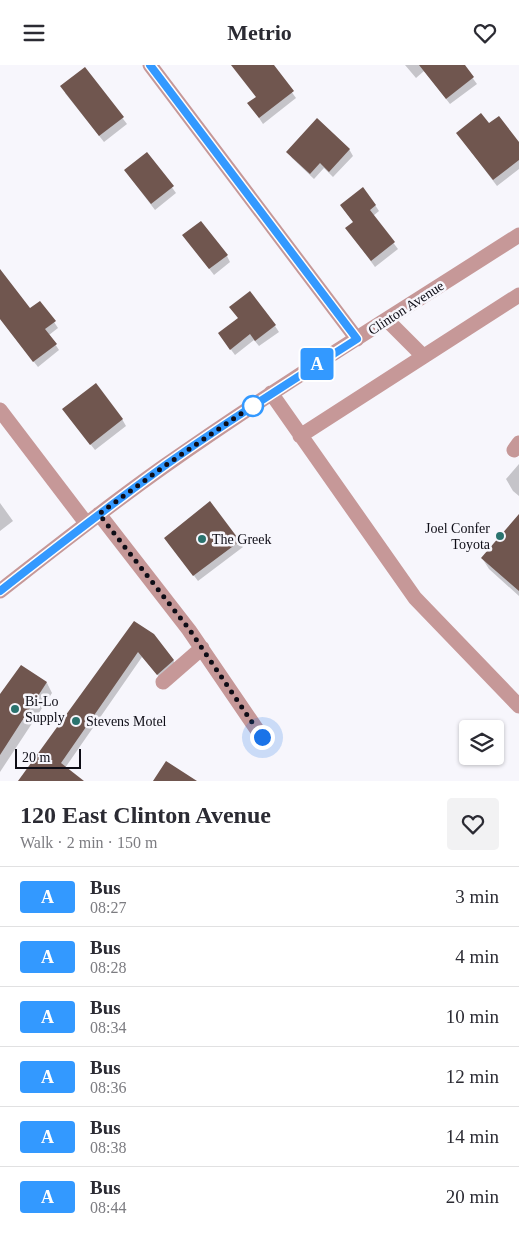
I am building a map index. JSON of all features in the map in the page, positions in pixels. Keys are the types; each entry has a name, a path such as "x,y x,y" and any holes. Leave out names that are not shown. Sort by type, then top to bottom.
{"street":[{"path":"150,65 357,339"},
{"name":"Clinton Avenue","path":"0,591 86,523 166,465 272,393 519,235"},
{"path":"300,436 519,295"},
{"path":"387,320 423,356"},
{"path":"272,393 300,436 415,598 519,706"},
{"path":"0,411 86,523"},
{"path":"99,514 189,629 262,737"},
{"path":"163,682 202,649"}],"building":[{"path":"231,65 274,65 294,91 259,118 247,103 256,97"},
{"path":"419,65 465,65 474,77 446,99"},
{"path":"85,67 124,117 99,136 60,86"},
{"path":"481,113 489,123 499,116 519,142 519,160 493,180 456,133"},
{"path":"317,118 350,149 329,172 320,163 310,174 286,152"},
{"path":"147,152 174,186 151,204 124,170"},
{"path":"363,187 376,205 370,210 395,242 371,261 345,228 353,222 340,205"},
{"path":"201,221 228,255 209,269 182,235"},
{"path":"0,269 30,308 40,301 56,321 45,329 57,344 33,362 0,319"},
{"path":"250,291 276,325 255,341 250,334 230,350 218,333 238,318 229,307"},
{"path":"96,383 123,419 90,445 62,409"},
{"name":"The Greek","path":"210,501 240,541 193,576 164,538"},
{"path":"519,514 519,591 481,558"},
{"name":"Stevens Motel","path":"134,621 154,634 174,660 157,675 138,652 61,763 84,781 18,781"},
{"name":"Bi-Lo Supply","path":"21,665 47,682 0,755 0,694"},
{"path":"166,761 197,781 153,781"}],"bus line":[{"name":"A","path":"0,591 86,523 166,465 272,393 357,339 150,65"}],"place":[{"name":"Joel Confer Toyota","path":"500,536"},
{"name":"The Greek","path":"202,539"},
{"name":"Bi-Lo Supply","path":"15,709"},
{"name":"Stevens Motel","path":"76,721"}],"route":[{"path":"253,406 258,402 99,514 189,629 262,737"}]}
